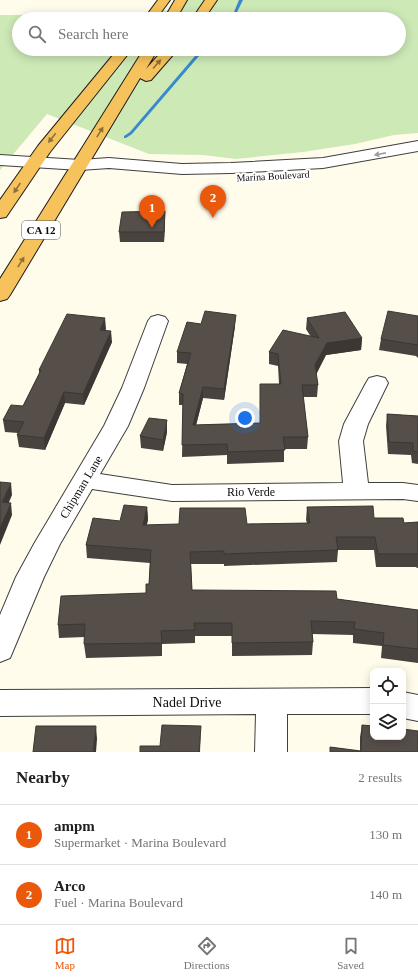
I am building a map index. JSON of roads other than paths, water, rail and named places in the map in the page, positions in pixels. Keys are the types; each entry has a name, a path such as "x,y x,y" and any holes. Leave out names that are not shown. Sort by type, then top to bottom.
{"highway":[{"path":"155,12 164,0"},
{"path":"174,12 181,0"},
{"path":"203,12 212,0"},
{"path":"0,213 34,162 119,56"},
{"name":"CA 12","path":"0,295 148,56"},
{"path":"122,97 144,79 165,56"}],"street":[{"name":"Marina Boulevard","path":"0,160 80,165 108,163 202,169 278,167 347,160 418,146"},
{"name":"Marina Boulevard","path":"80,165 104,173 166,177 242,178 298,176 348,171 418,157"},
{"path":"242,178 244,173 278,167"},
{"name":"Chipman Lane","path":"0,650 30,577 47,544 86,480 116,426 133,388 158,321"},
{"path":"356,492 351,441 356,424 377,383"},
{"name":"Rio Verde","path":"86,480 172,493 418,493"},
{"path":"270,752 272,701"},
{"name":"Nadel Drive","path":"0,703 370,701"},
{"path":"406,706 418,708"}],"waterway":[{"path":"235,12 241,0"},
{"path":"125,137 131,133 197,56"}],"place":[{"name":"Arco","path":"213,218"},
{"name":"ampm","path":"152,228"}]}
